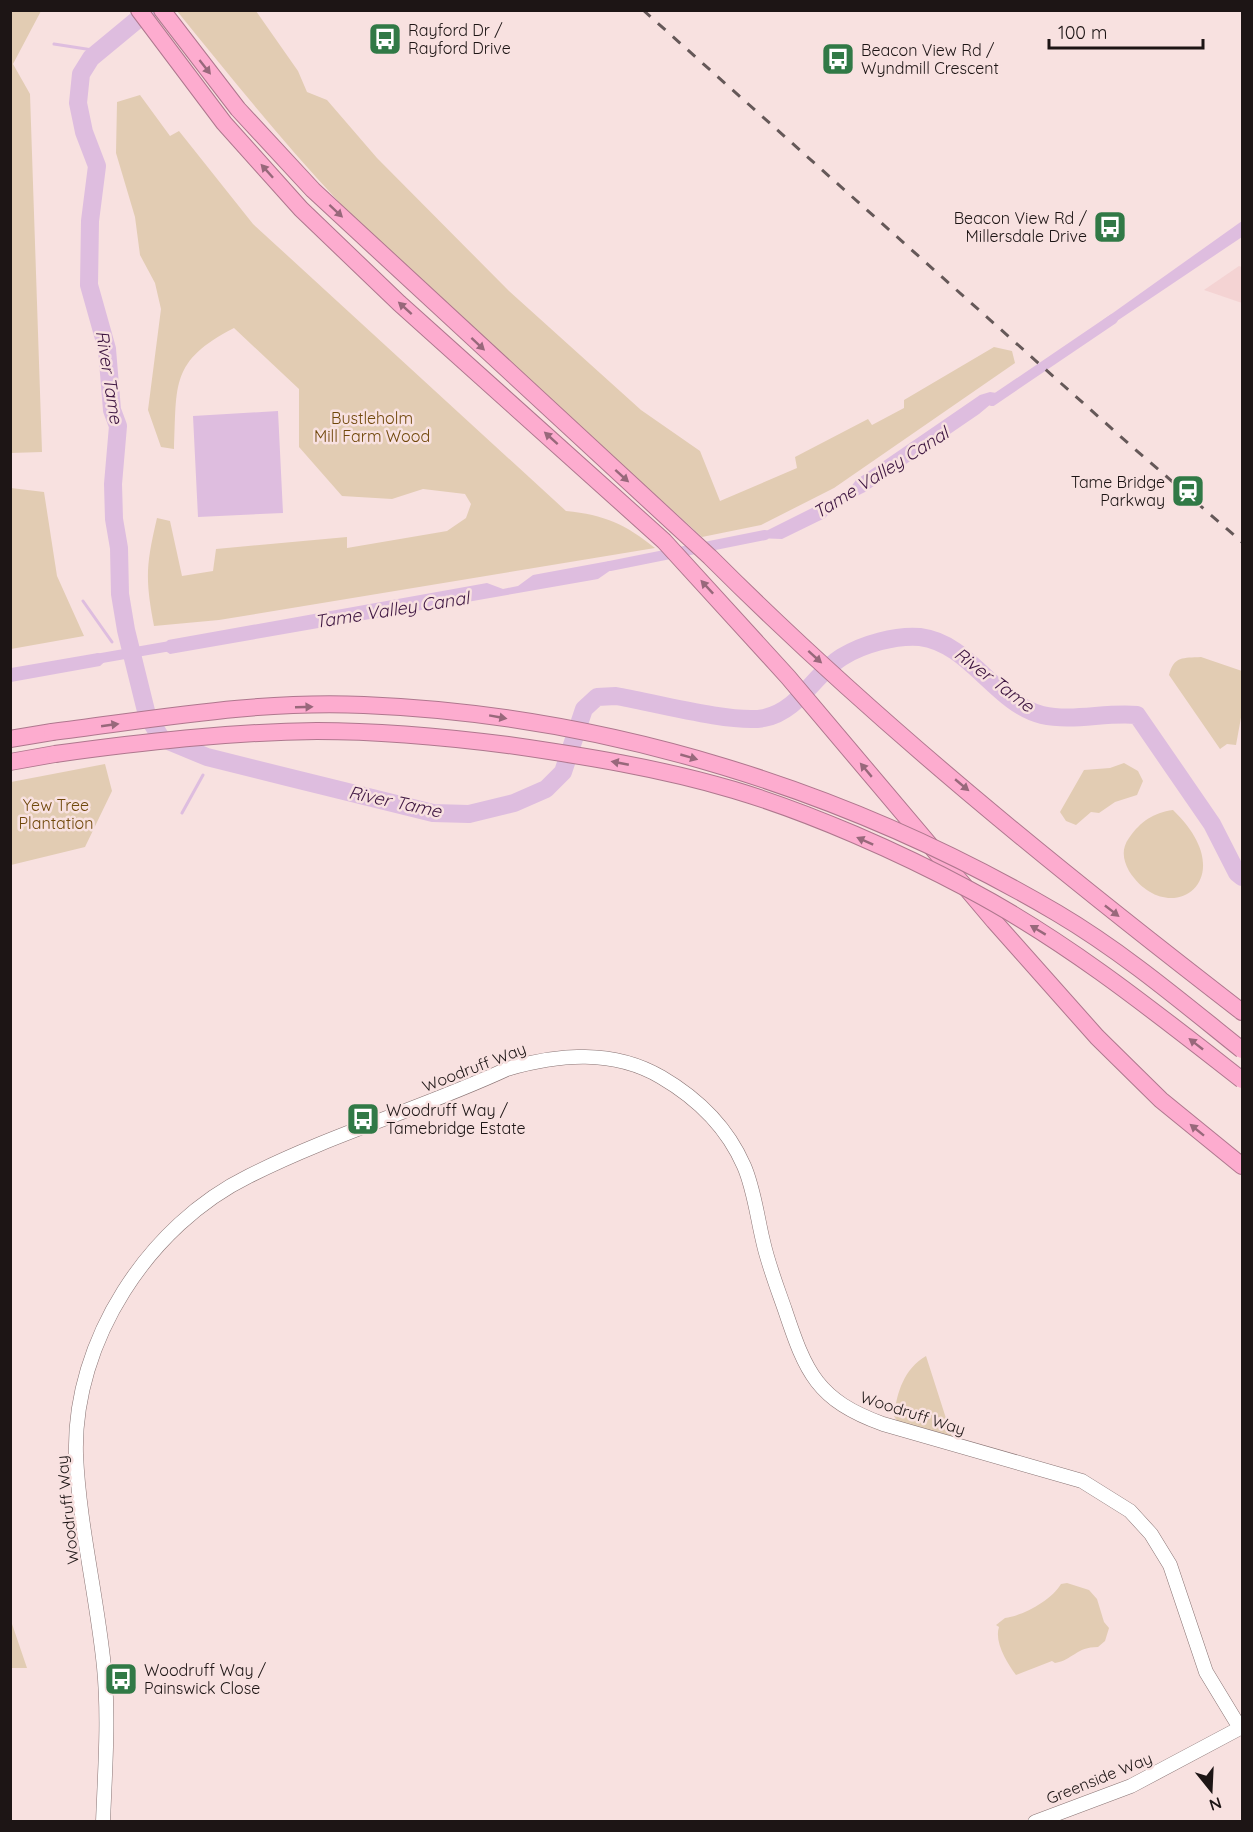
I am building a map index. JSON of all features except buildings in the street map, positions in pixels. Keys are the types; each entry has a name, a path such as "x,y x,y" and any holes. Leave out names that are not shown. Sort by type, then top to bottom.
{"highway":[{"path":"139,10 224,123 301,209 399,303 664,541 746,630 994,921 1097,1037 1161,1100 1242,1166"},
{"path":"166,16 238,109 313,190 710,557 771,618 908,740 1096,899 1242,1012"},
{"path":"10,739 227,709 362,705 485,714 633,741 752,775 843,808 972,866 1088,934 1145,973 1242,1050"},
{"path":"10,762 55,754 226,734 319,731 410,734 579,755 652,769 735,791 819,821 969,889 1053,939 1143,1002 1242,1080"}],"street":[{"name":"Woodruff Way","path":"103,1821 107,1704 81,1500 76,1440 86,1383 102,1332 117,1300 140,1266 190,1213 248,1176 507,1069 538,1060 577,1055 615,1060 654,1073 699,1102 719,1125 744,1166 766,1256 802,1359 815,1381 835,1401 856,1414 883,1424 1082,1481 1130,1512 1151,1534 1170,1565 1206,1672 1240,1723"},
{"name":"Greenside Way","path":"1035,1821 1121,1790 1176,1765 1240,1723"}],"shaded area":[{"path":"1239,266 1242,267 1242,303 1204,290"}],"green space":[{"path":"10,11 41,11 13,64 30,94 42,452 11,453"},
{"path":"177,11 256,11 298,71 307,92 327,100 377,158 509,291 641,410 700,451 720,501 797,468 795,457 868,419 872,425 904,408 904,400 994,347 1012,351 1015,363 834,488 761,525 702,537 471,331 381,245 296,155"},
{"name":"Bustleholm Mill Farm Wood","path":"140,95 170,136 179,131 253,224 566,511 592,515 614,522 655,548 219,620 154,626 148,572 157,518 170,521 182,576 213,571 216,549 347,537 347,548 447,531 466,518 471,504 465,494 423,489 392,499 342,496 299,447 299,389 234,328 213,340 188,364 181,376 177,391 174,449 161,447 148,410 161,309 155,283 140,255 135,217 116,153 117,102"},
{"path":"11,488 44,492 57,576 84,636 11,649"},
{"path":"1201,657 1242,671 1242,712 1236,745 1227,744 1220,749 1169,675 1174,664 1180,659"},
{"path":"1124,763 1138,771 1143,781 1137,795 1115,802 1099,813 1091,812 1076,825 1066,821 1060,812 1084,770 1110,768"},
{"name":"Yew Tree Plantation","path":"105,764 112,791 85,847 11,865 11,782"},
{"path":"1173,810 1194,835 1202,858 1201,876 1193,890 1179,897 1163,897 1145,889 1129,871 1124,859 1124,850 1126,842 1143,822 1159,813"},
{"path":"926,1356 952,1437 897,1421 894,1416 897,1398 907,1374 918,1361"},
{"path":"1067,1583 1089,1590 1097,1599 1104,1622 1109,1628 1105,1641 1098,1647 1085,1649 1061,1661 1055,1663 1052,1661 1016,1675 1002,1652 998,1639 999,1627 996,1625 1005,1618 1036,1607 1061,1584"},
{"path":"11,1621 27,1668 11,1668"}],"water":[{"path":"1242,221 1242,237 1111,325 1103,326 1103,320"},
{"name":"Tame Valley Canal","path":"990,392 1003,394 979,414 865,492 835,507 825,518 782,539 752,538 818,505 832,503 846,494 856,480 980,395"},
{"path":"278,411 283,513 198,517 193,416"},
{"name":"Tame Valley Canal","path":"609,561 621,563 598,579 170,654 161,648 168,640 487,583 503,589 518,586 533,575"},
{"path":"98,653 110,657 100,666 11,682 11,668"}],"waterway":[{"name":"River Tame","path":"149,10 91,58 81,74 78,103 84,132 97,166 90,221 89,285 107,349 112,410 118,426 113,484 114,519 119,548 120,594 126,630 147,715 161,738 207,757 287,777 433,813 469,814 514,803 546,789 563,772 584,709 597,697 616,696 733,718 764,718 787,708 832,664 850,652 890,639 920,637 954,650 1011,699 1026,709 1042,715 1065,718 1137,715 1212,824 1237,873 1242,877"},
{"path":"54,44 99,51"},
{"path":"992,401 1113,319"},
{"path":"610,566 765,535"},
{"path":"83,601 112,642"},
{"path":"96,659 176,645"},
{"path":"182,813 203,775"}],"railway":[{"path":"643,10 1242,542"}],"place":[{"name":"Rayford Dr / Rayford Drive","path":"385,39"},
{"name":"Beacon View Rd / Wyndmill Crescent","path":"838,59"},
{"name":"Beacon View Rd / Millersdale Drive","path":"1110,227"},
{"name":"Tame Bridge Parkway","path":"1188,491"},
{"name":"Woodruff Way / Tamebridge Estate","path":"363,1119"},
{"name":"Woodruff Way / Painswick Close","path":"121,1679"}]}
